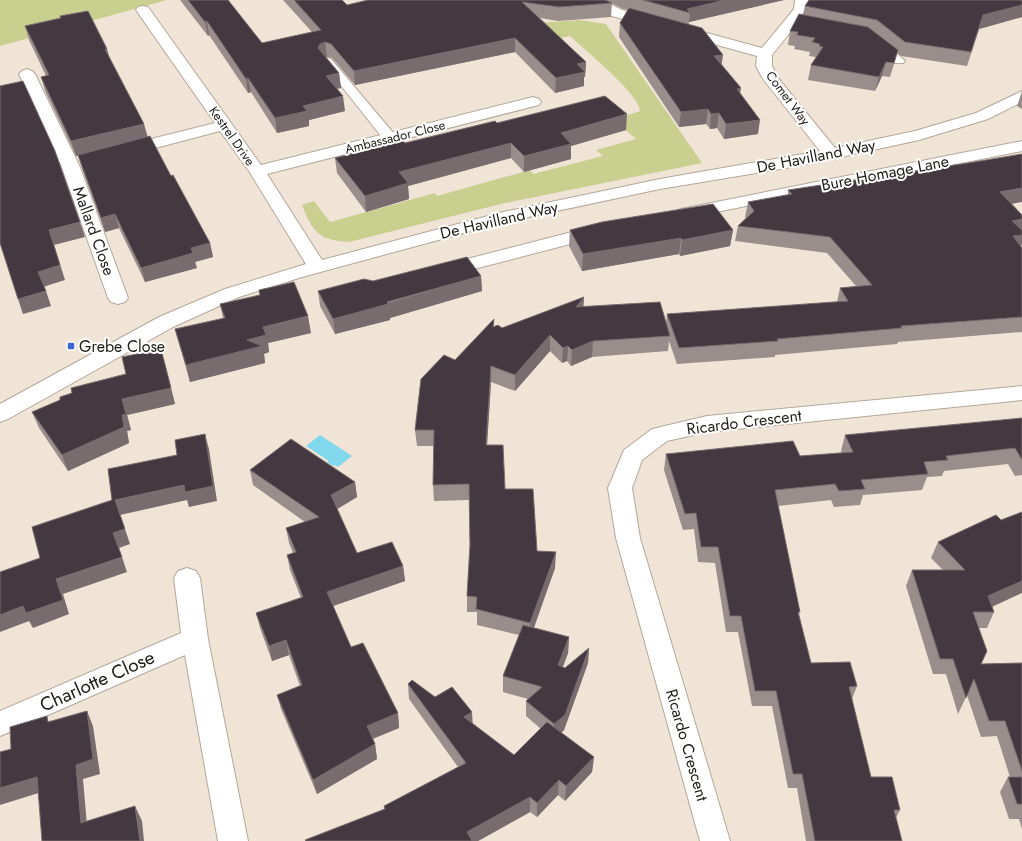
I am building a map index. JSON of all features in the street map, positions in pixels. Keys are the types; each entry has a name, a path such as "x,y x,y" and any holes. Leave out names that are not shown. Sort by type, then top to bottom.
{"street":[{"path":"591,0 616,13 765,54"},
{"name":"Comet Way","path":"802,0 798,24 765,54 764,66 771,79 831,154"},
{"name":"Kestrel Drive","path":"143,10 257,171 317,266"},
{"name":"Mallard Close","path":"28,74 78,163 118,298"},
{"name":"De Havilland Way","path":"0,414 166,322 232,293 317,266 503,217 660,184 831,154 919,135 982,116 1022,96"},
{"name":"Ambassador Close","path":"257,171 533,102"},
{"path":"109,155 224,125"},
{"name":"Bure Homage Lane","path":"670,216 1022,146"},
{"path":"427,275 616,227"},
{"name":"Ricardo Crescent","path":"715,841 628,538 620,488 632,456 660,435 707,424 1022,393"},
{"path":"187,578 195,639 233,841"},
{"name":"Charlotte Close","path":"0,724 195,639"}],"lane":[{"path":"870,37 899,61"},
{"path":"327,62 390,138"}],"green space":[{"path":"0,0 167,0 0,46"},
{"path":"580,20 606,24 702,163 505,203 349,242 324,237 314,228 302,205 314,201 330,222 435,193 437,196 530,170 533,174 603,156 596,150 636,139 614,120 640,111 638,104 622,84 599,61 570,36 540,42 538,23"}],"water":[{"path":"320,435 352,456 338,467 335,465 333,466 327,462 329,461 306,446"}],"building":[{"path":"188,0 228,0 262,43 321,30 294,0 342,0 347,5 368,0 605,0 612,3 559,7 522,2 586,62 577,64 585,72 556,78 515,38 354,71 331,44 325,42 320,44 318,48 339,73 326,76 343,96 303,106 307,111 275,118 248,78 246,79 207,21 205,22"},
{"path":"643,0 725,0 687,9 690,13"},
{"path":"809,0 1022,0 1022,5 983,15 971,52 905,42 877,20 805,6"},
{"path":"629,8 702,28 723,55 714,56 741,88 737,89 760,120 726,124 719,113 711,114 708,109 681,112 620,23"},
{"path":"88,11 107,49 105,49 144,124 71,141 41,77 49,75 25,26 61,18 60,16"},
{"path":"799,14 868,27 898,50 894,63 886,62 879,77 811,65 823,47 819,46 820,44 812,42 815,38 797,35 798,32 790,31"},
{"path":"23,81 55,151 80,222 49,230 60,265 38,272 46,291 18,299 0,243 0,86"},
{"path":"605,96 627,114 561,133 571,144 524,156 511,143 399,172 408,183 365,196 335,158 403,141 405,143 495,121 497,123"},
{"path":"150,136 171,176 173,175 210,243 191,248 193,253 141,268 115,214 101,218 78,155"},
{"path":"1022,154 1022,188 1000,192 1022,215 1022,219 1012,221 1022,230 1022,235 1013,236 1022,248 1022,317 901,326 902,328 777,339 778,341 679,348 667,314 848,301 840,288 872,285 830,237 738,226 754,211 748,202 792,194 788,190"},
{"path":"713,204 733,230 682,240 681,238 583,254 570,230 602,222"},
{"path":"467,257 481,276 387,302 388,304 333,319 318,291 364,279 373,281"},
{"path":"294,282 308,316 263,327 266,335 247,340 262,346 186,365 175,329 225,318 220,304 260,295 259,290"},
{"path":"584,297 576,307 660,302 670,336 593,341 572,350 568,346 563,348 550,335 515,375 491,366 486,445 503,445 505,489 533,489 537,551 556,552 530,623 476,609 477,597 467,596 470,545 469,484 433,485 434,430 415,430 421,379 444,355 455,360 494,319 493,327 498,325 502,328"},
{"path":"161,349 171,388 122,399 126,414 122,415 124,427 62,455 32,412 60,400 60,397 72,393 71,388 126,374 122,357"},
{"path":"1022,418 1022,460 1015,448 946,456 948,460 924,462 928,474 861,480 865,489 839,491 835,484 775,490 800,612 798,612 811,663 850,662 857,686 849,687 871,777 892,777 900,810 894,810 902,841 815,841 802,774 793,774 776,691 755,691 741,616 730,616 718,547 701,547 696,513 685,514 666,454 793,441 800,456 853,452 845,435"},
{"path":"205,434 213,486 185,492 184,485 115,500 125,529 113,533 122,557 56,579 63,600 26,613 23,606 0,615 0,572 40,558 32,527 112,500 108,469 177,455 175,440"},
{"path":"291,439 355,482 331,495 357,553 392,542 403,566 327,592 351,647 363,643 398,713 367,726 375,744 313,780 277,695 302,685 286,640 269,646 256,613 303,597 287,555 296,552 286,528 319,517 250,470"},
{"path":"1022,512 1022,581 988,596 994,612 973,612 987,651 981,664 1022,663 1022,771 1005,721 989,721 974,679 966,698 953,659 940,659 912,570 965,570 938,542 996,515 1001,520"},
{"path":"523,625 569,637 558,665 565,668 589,648 565,715 554,724 526,701 542,687 503,676"},
{"path":"412,680 435,697 452,687 472,712 464,717 514,755 547,722 594,757 566,786 559,780 537,803 530,797 467,832 472,841 306,841 305,840 385,809 384,806 466,763 408,684"},
{"path":"87,711 93,759 76,765 81,823 135,806 140,841 42,841 37,777 0,788 0,752 11,749 10,727 47,716 48,722"},
{"path":"1008,777 1022,777 1022,804 1017,804"}],"place":[{"name":"Grebe Close","path":"71,346"}]}
